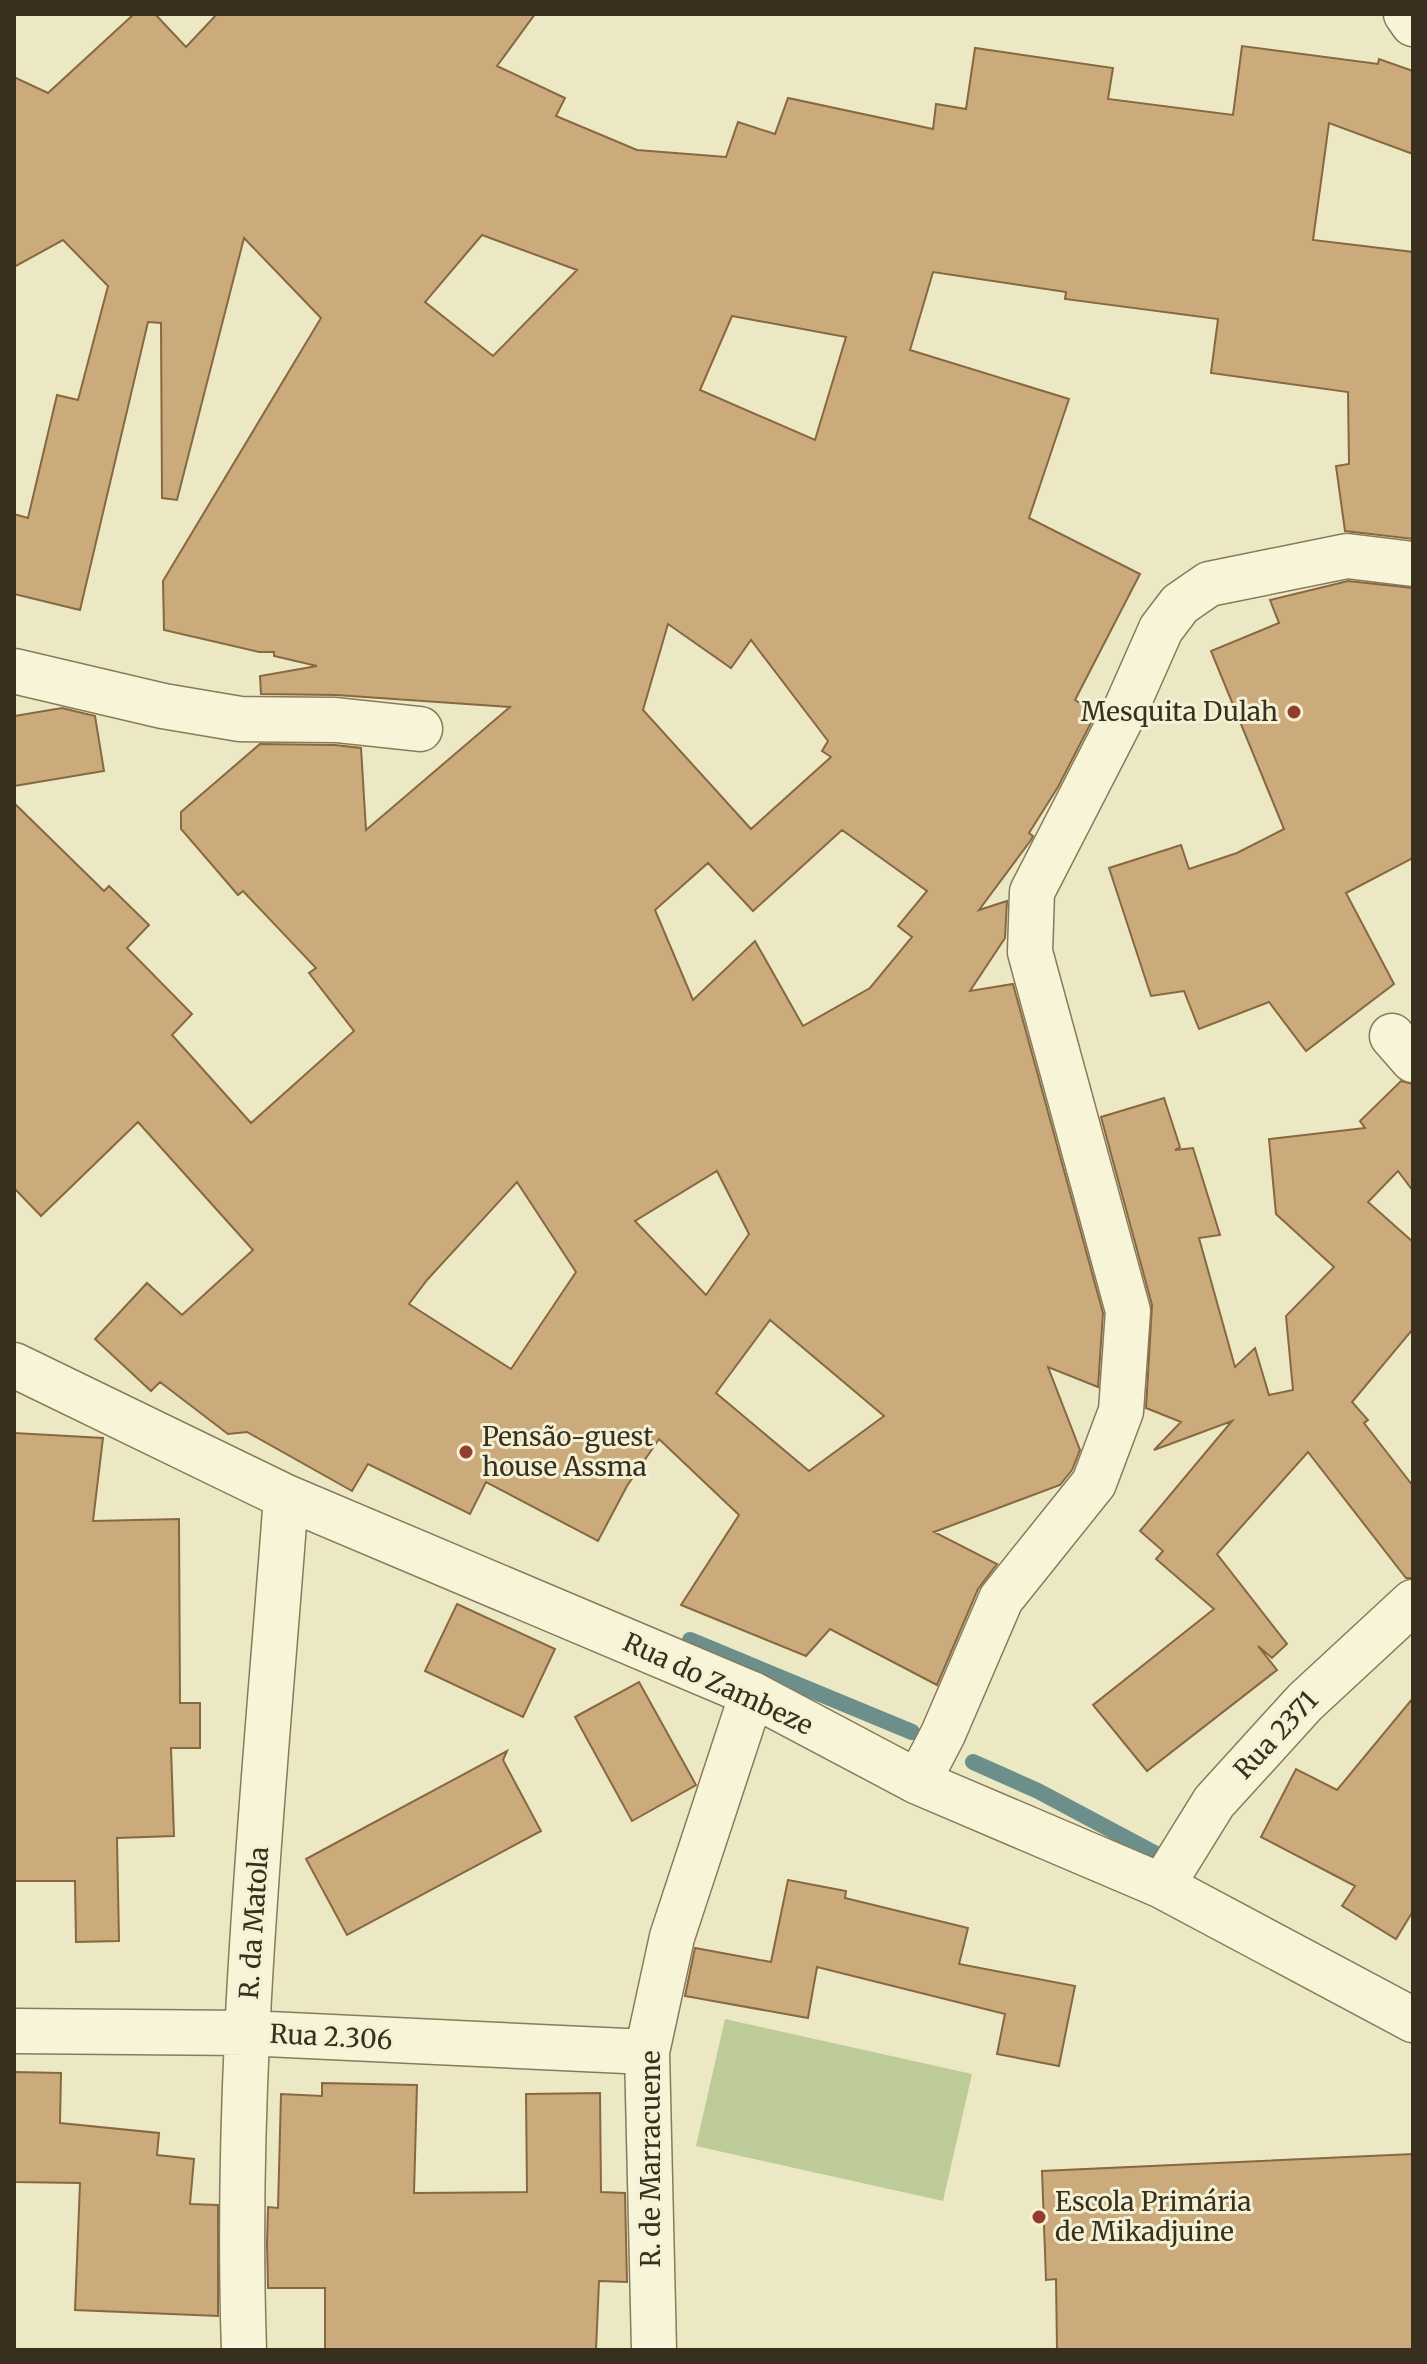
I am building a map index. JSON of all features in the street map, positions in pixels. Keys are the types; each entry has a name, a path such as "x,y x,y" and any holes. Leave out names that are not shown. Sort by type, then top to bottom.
{"street":[{"path":"1406,14 1413,24"},
{"path":"918,1782 943,1734 1001,1599 1094,1483 1121,1411 1128,1311 1030,952 1032,892 1123,715 1161,629 1180,604 1209,584 1347,556 1413,564"},
{"path":"14,671 163,706 240,719 336,720 420,729"},
{"name":"Rua do Zambeze","path":"14,1365 286,1497 752,1694 918,1782 1162,1886 1413,2020"},
{"name":"R. da Matola","path":"244,2350 241,2274 246,2033 286,1497"},
{"name":"Rua 2371","path":"1162,1886 1214,1802 1305,1702 1413,1602"},
{"name":"R. de Marracuene","path":"654,2350 647,2052 672,1937 752,1694"},
{"name":"Rua 2.306","path":"14,2031 246,2033 647,2052"}],"green space":[{"path":"725,2019 972,2074 943,2201 696,2146"}],"building":[{"path":"134,14 155,14 186,47 217,14 535,14 497,66 565,98 556,116 637,150 726,157 738,122 775,134 788,98 933,129 936,104 966,109 975,48 1113,68 1108,99 1233,115 1242,46 1378,64 1379,59 1413,71 1413,154 1329,123 1313,240 1413,252 1413,539 1345,531 1336,466 1349,464 1348,392 1211,373 1218,319 1065,299 1066,292 933,272 910,350 1069,399 1029,518 1140,574 1075,700 1096,713 1058,787 1029,833 1033,836 1031,840 979,910 1007,901 1005,938 970,991 1013,984 1103,1313 1098,1387 1048,1367 1080,1450 1072,1470 1060,1485 934,1532 997,1564 978,1589 937,1685 830,1629 806,1656 681,1605 739,1515 659,1439 627,1486 598,1541 486,1482 470,1514 368,1464 352,1491 247,1432 228,1434 160,1382 151,1391 95,1339 147,1283 182,1315 253,1250 138,1122 41,1216 14,1188 14,803 104,891 109,886 149,925 127,948 192,1014 172,1035 251,1123 354,1031 309,973 316,968 243,891 238,895 181,829 181,812 260,744 335,745 361,748 366,830 510,707 336,695 261,694 260,676 317,666 274,656 274,652 259,652 164,630 163,581 321,318 244,238 177,500 162,498 161,323 148,322 80,610 14,594 14,514 28,518 57,395 78,400 108,286 63,240 14,267 14,77 48,93","holes":["482,235 577,270 493,356 425,302","732,316 846,337 815,440 700,390","668,624 731,668 751,640 828,741 822,751 831,757 751,829 643,710","842,830 927,891 898,926 912,937 870,988 803,1026 755,941 693,1000 655,910 708,863 753,911","717,1171 749,1234 706,1295 635,1221","517,1182 576,1272 511,1369 409,1304 427,1280","770,1320 884,1416 809,1471 716,1393"]},
{"path":"1348,581 1413,588 1413,858 1346,893 1394,984 1306,1051 1269,1002 1199,1029 1184,991 1151,996 1109,868 1181,845 1189,869 1237,853 1284,829 1211,651 1279,623 1270,600"},
{"path":"62,708 95,716 104,771 14,786 14,716"},
{"path":"1401,1081 1413,1084 1413,1191 1398,1171 1368,1202 1413,1242 1413,1329 1352,1402 1368,1420 1364,1423 1413,1486 1413,1578 1406,1578 1308,1452 1217,1554 1287,1644 1272,1658 1258,1646 1277,1670 1147,1771 1093,1705 1214,1609 1156,1559 1163,1551 1140,1531 1232,1421 1154,1450 1181,1422 1146,1408 1152,1305 1101,1117 1164,1098 1180,1147 1175,1150 1193,1148 1220,1235 1199,1238 1235,1367 1255,1348 1269,1395 1293,1390 1286,1316 1334,1267 1276,1214 1269,1139 1365,1128 1360,1121"},
{"path":"14,1433 103,1438 93,1521 179,1519 180,1703 200,1703 200,1748 171,1748 174,1836 117,1838 119,1941 76,1942 75,1881 14,1881"},
{"path":"457,1604 555,1649 523,1717 425,1671"},
{"path":"639,1682 696,1785 632,1821 575,1717"},
{"path":"1413,1698 1413,1911 1396,1939 1342,1906 1355,1886 1261,1837 1296,1769 1337,1790"},
{"path":"507,1751 503,1760 541,1831 347,1935 306,1859"},
{"path":"788,1880 846,1891 845,1898 968,1928 959,1964 1075,1986 1059,2066 997,2054 1005,2014 817,1967 808,2018 685,1996 695,1948 771,1962"},
{"path":"14,2072 61,2073 60,2123 159,2133 157,2155 194,2159 190,2204 218,2205 218,2316 75,2310 80,2183 14,2182"},
{"path":"322,2083 417,2085 414,2193 527,2192 526,2094 600,2093 601,2192 625,2193 627,2282 599,2281 596,2350 325,2350 325,2288 268,2288 267,2243 268,2207 278,2208 281,2094 322,2096"},
{"path":"1413,2154 1413,2350 1057,2350 1056,2279 1046,2280 1042,2171"}],"waterway":[{"path":"690,1640 912,1732"},
{"path":"973,1762 1038,1791 1173,1863"}],"place":[{"name":"Mesquita Dulah","path":"1294,712"},
{"name":"Pensão-guest house Assma","path":"466,1452"},
{"name":"Escola Primária de Mikadjuine","path":"1039,2217"}]}
